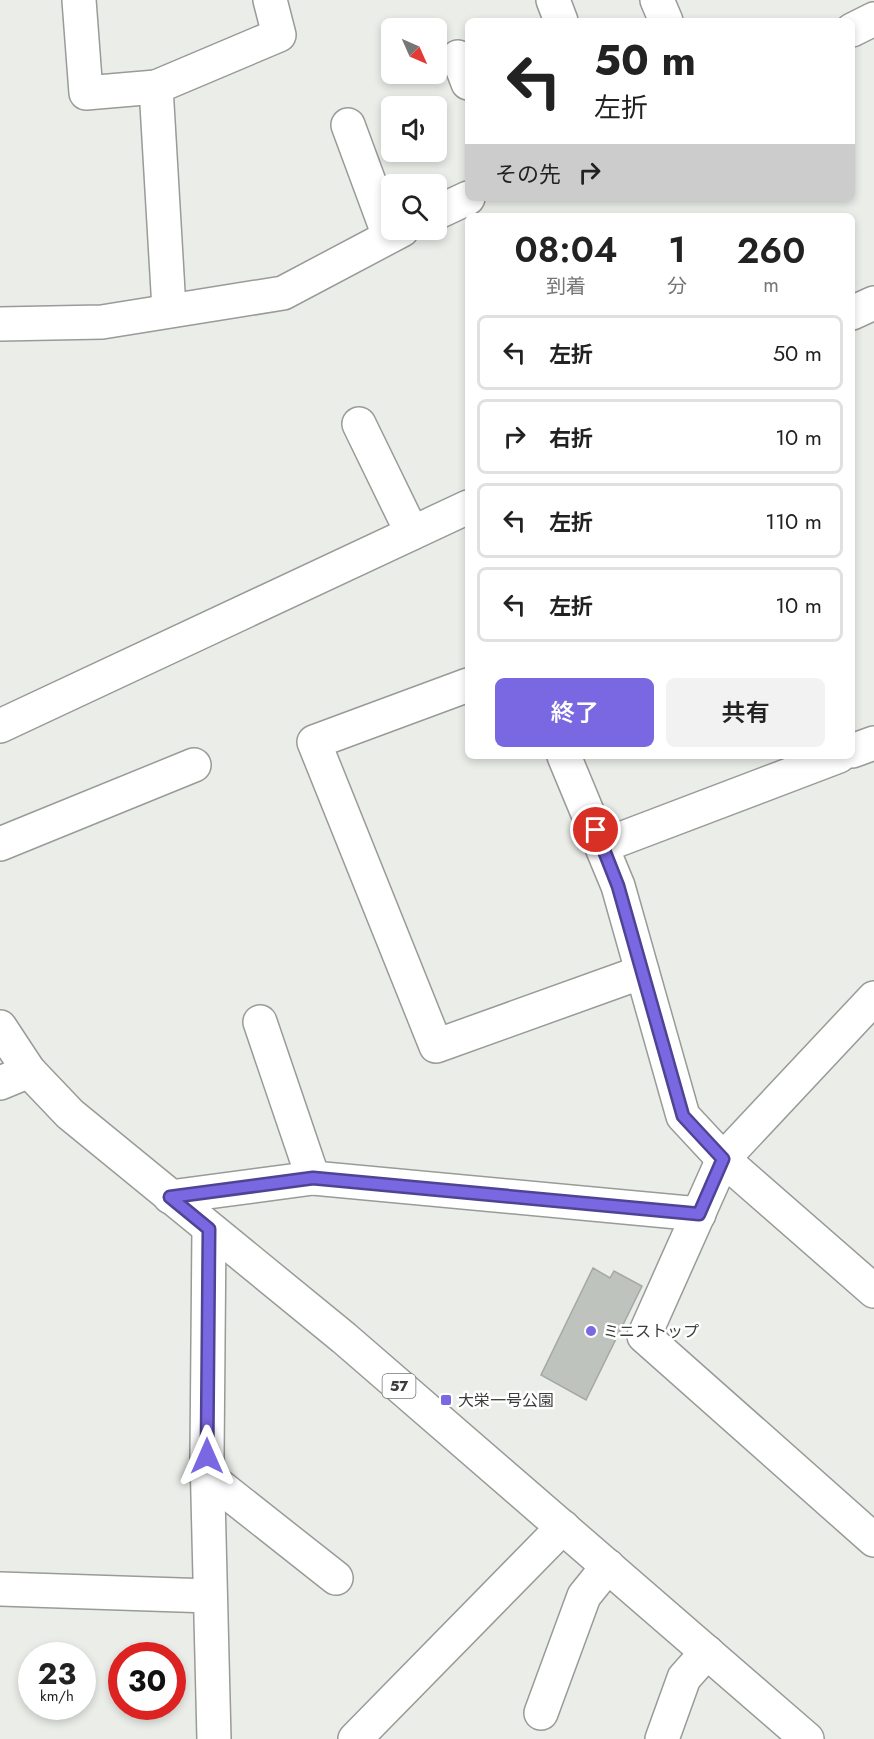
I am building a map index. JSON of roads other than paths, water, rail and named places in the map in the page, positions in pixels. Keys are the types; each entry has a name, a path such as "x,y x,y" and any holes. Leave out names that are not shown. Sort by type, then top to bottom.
{"street":[{"path":"79,0 86,93 156,87 279,35 270,0"},
{"path":"553,0 560,18"},
{"path":"657,0 665,18"},
{"path":"855,28 874,19"},
{"path":"156,87 168,309"},
{"path":"348,125 381,201"},
{"path":"447,208 465,199"},
{"path":"0,324 102,322 168,309 283,293 382,240"},
{"path":"855,312 874,303"},
{"path":"359,424 412,533"},
{"path":"0,726 412,533 465,514"},
{"path":"465,686 314,742 436,1046 642,972"},
{"path":"855,750 874,743"},
{"path":"565,759 618,886 683,1116 723,1159 874,1290"},
{"path":"602,846 831,759"},
{"path":"0,844 194,765"},
{"path":"869,1013 723,1159 644,1336 874,1540"},
{"path":"260,1022 313,1178"},
{"name":"57","path":"0,1027 14,1077 70,1114 344,1338 807,1739"},
{"path":"170,1197 313,1178 699,1214"},
{"path":"209,1229 208,1477 214,1739"},
{"path":"208,1477 336,1578"},
{"path":"355,1739 563,1527"},
{"path":"541,1713 584,1596 608,1566"},
{"path":"0,1589 210,1596"},
{"path":"662,1739 684,1678 707,1652"}],"place":[{"name":"ミニストップ","path":"591,1331"},
{"name":"大栄一号公園","path":"446,1400"}]}
